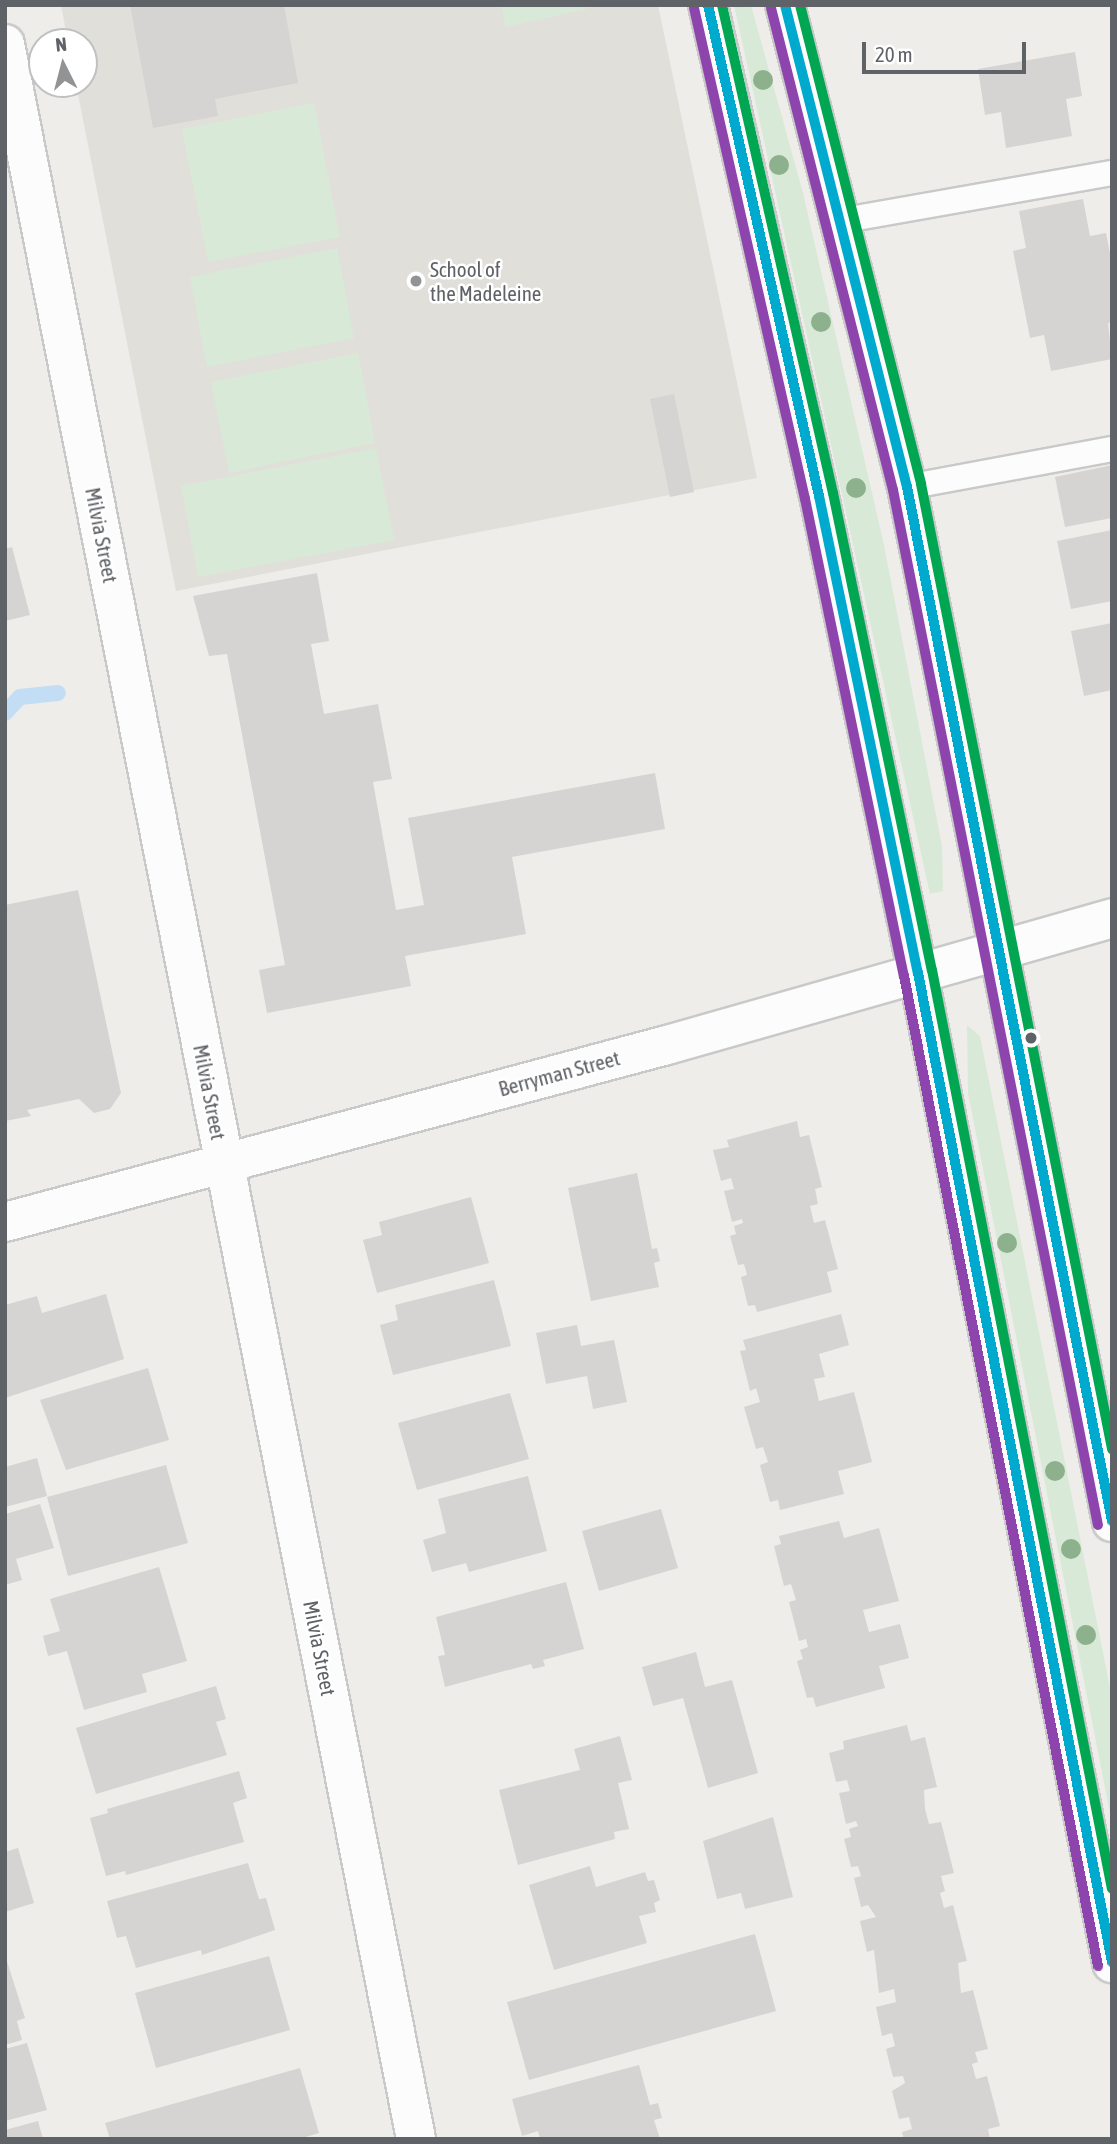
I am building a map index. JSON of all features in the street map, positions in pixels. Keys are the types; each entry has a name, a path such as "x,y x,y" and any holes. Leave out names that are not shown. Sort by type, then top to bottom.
{"main road":[{"path":"708,5 819,496 918,973 1112,1962"},
{"path":"785,5 907,487 1112,1522"},
{"name":"Milvia Street","path":"5,44 416,2139"},
{"name":"Berryman Street","path":"5,1222 667,1045 1112,918"}],"lane":[{"path":"839,221 1112,173"},
{"path":"907,487 1112,449"}],"shaded area":[{"name":"School of the Madeleine","path":"61,5 658,5 757,478 176,591 79,98 98,98 98,28 65,28"}],"green space":[{"path":"501,5 586,5 587,9 506,27"},
{"path":"734,5 751,5 803,193 884,545 942,846 943,891 930,894"},
{"path":"314,103 340,237 208,262 182,129"},
{"path":"337,248 354,338 207,367 190,277"},
{"path":"358,353 375,443 229,473 211,382"},
{"path":"376,448 394,540 198,577 181,486"},
{"path":"967,1025 980,1036 1112,1698 1112,1823 968,1093"}],"building":[{"path":"130,5 284,5 298,83 215,99 218,116 153,128"},
{"path":"1075,52 1082,96 1066,99 1072,136 1006,148 1001,112 985,115 978,69"},
{"path":"1083,199 1090,236 1106,233 1112,263 1112,322 1108,323 1112,359 1051,371 1044,335 1030,338 1013,251 1026,248 1019,211"},
{"path":"674,394 694,492 670,497 650,399"},
{"path":"1112,465 1112,518 1065,527 1055,477"},
{"path":"1112,530 1112,601 1071,609 1057,541"},
{"path":"12,547 30,615 5,621 5,549"},
{"path":"317,573 329,641 311,644 324,714 378,704 392,779 373,782 396,910 424,905 408,818 655,773 665,829 512,857 526,934 405,956 411,986 267,1013 259,970 285,965 227,654 209,656 193,596"},
{"path":"1112,623 1112,690 1084,696 1071,631"},
{"path":"78,890 121,1093 110,1109 94,1113 79,1099 27,1110 31,1116 5,1121 5,905"},
{"path":"797,1121 800,1137 809,1135 822,1187 815,1189 818,1204 810,1206 814,1223 825,1220 838,1269 827,1272 832,1292 757,1312 755,1305 748,1306 741,1277 747,1275 744,1264 738,1265 730,1236 736,1234 734,1226 743,1223 742,1219 732,1222 724,1191 734,1189 731,1178 721,1181 713,1150 729,1147 727,1140"},
{"path":"637,1173 652,1249 657,1248 660,1261 654,1263 659,1287 591,1301 568,1188"},
{"path":"471,1197 489,1263 377,1293 363,1240 382,1235 379,1222"},
{"path":"494,1280 511,1346 393,1375 380,1325 398,1320 395,1305"},
{"path":"106,1294 124,1359 5,1398 5,1305 37,1296 42,1313"},
{"path":"841,1314 849,1345 819,1354 825,1377 814,1379 819,1401 854,1392 872,1462 838,1471 844,1494 780,1510 778,1500 770,1502 760,1465 768,1462 763,1447 756,1449 744,1407 760,1402 756,1388 750,1391 740,1351 746,1350 743,1340"},
{"path":"577,1325 581,1346 614,1340 627,1402 593,1409 587,1376 546,1384 536,1333"},
{"path":"148,1368 169,1440 66,1470 40,1400"},
{"path":"510,1393 529,1459 417,1490 398,1423"},
{"path":"37,1458 47,1496 5,1507 5,1467"},
{"path":"166,1465 188,1543 68,1576 47,1497"},
{"path":"528,1476 547,1551 469,1572 466,1563 432,1572 423,1540 446,1533 438,1499"},
{"path":"40,1504 54,1548 16,1559 22,1580 5,1585 5,1514"},
{"path":"661,1509 678,1568 599,1591 582,1531"},
{"path":"839,1521 844,1538 879,1528 899,1601 863,1610 869,1632 900,1624 909,1658 879,1666 885,1688 816,1707 813,1697 807,1698 797,1661 803,1659 800,1650 808,1647 806,1639 799,1641 789,1602 796,1600 791,1584 784,1586 774,1546 781,1544 779,1536"},
{"path":"159,1567 187,1661 142,1674 147,1692 84,1710 67,1651 48,1656 43,1636 60,1631 50,1599"},
{"path":"566,1582 584,1649 543,1660 545,1666 533,1669 531,1664 445,1687 438,1656 445,1655 436,1617"},
{"path":"696,1652 705,1687 732,1680 758,1773 708,1788 683,1698 653,1706 642,1667"},
{"path":"216,1686 226,1719 216,1722 227,1755 96,1794 76,1728"},
{"path":"907,1725 911,1741 925,1737 937,1787 924,1790 925,1809 929,1824 941,1822 954,1873 941,1876 945,1891 940,1893 944,1908 953,1905 967,1961 958,1963 961,1993 973,1990 988,2049 975,2052 978,2062 972,2064 976,2079 987,2076 1000,2126 988,2129 990,2139 904,2139 902,2132 912,2129 909,2117 899,2119 892,2091 905,2083 903,2076 893,2077 886,2049 895,2046 892,2033 882,2036 876,2007 896,2002 894,1989 879,1993 874,1950 867,1952 860,1921 876,1917 868,1905 861,1907 854,1878 861,1876 858,1866 851,1867 844,1839 851,1837 849,1829 858,1826 856,1821 846,1824 839,1793 850,1791 847,1780 836,1782 829,1753 844,1749 843,1741"},
{"path":"620,1736 632,1780 618,1783 629,1829 614,1832 615,1839 518,1865 499,1790 580,1770 574,1749"},
{"path":"239,1771 247,1798 233,1803 244,1842 126,1875 125,1871 106,1876 90,1818 108,1813 107,1809"},
{"path":"773,1817 793,1897 745,1909 741,1893 717,1899 703,1841"},
{"path":"18,1848 34,1903 5,1912 5,1852"},
{"path":"248,1863 259,1899 266,1898 275,1930 202,1955 201,1950 136,1968 126,1936 117,1938 107,1901"},
{"path":"590,1866 596,1887 645,1872 648,1881 654,1880 660,1900 654,1903 656,1912 639,1916 647,1943 554,1970 529,1885"},
{"path":"755,1934 776,2011 529,2080 507,2002"},
{"path":"5,1955 25,2018 17,2021 22,2040 5,2045"},
{"path":"269,1956 290,2030 156,2068 135,1993"},
{"path":"27,2043 47,2110 5,2121 5,2049"},
{"path":"639,2065 650,2105 658,2103 662,2118 654,2120 660,2139 540,2139 538,2131 522,2136 512,2099"},
{"path":"300,2068 319,2133 299,2139 110,2139 105,2123"},
{"path":"38,2121 43,2139 5,2139 5,2130"}],"waterway":[{"path":"5,713 20,697 58,693"}],"transit line":[{"path":"708,5 819,496 918,973 1112,1962"},
{"path":"722,5 833,493 932,970 1112,1889"},
{"path":"785,5 907,487 1112,1521"},
{"path":"800,5 921,484 1112,1449"},
{"path":"694,8 805,499 904,976 1098,1966"},
{"path":"771,8 893,490 1098,1525"}],"place":[{"name":"School of the Madeleine","path":"416,281"}]}
